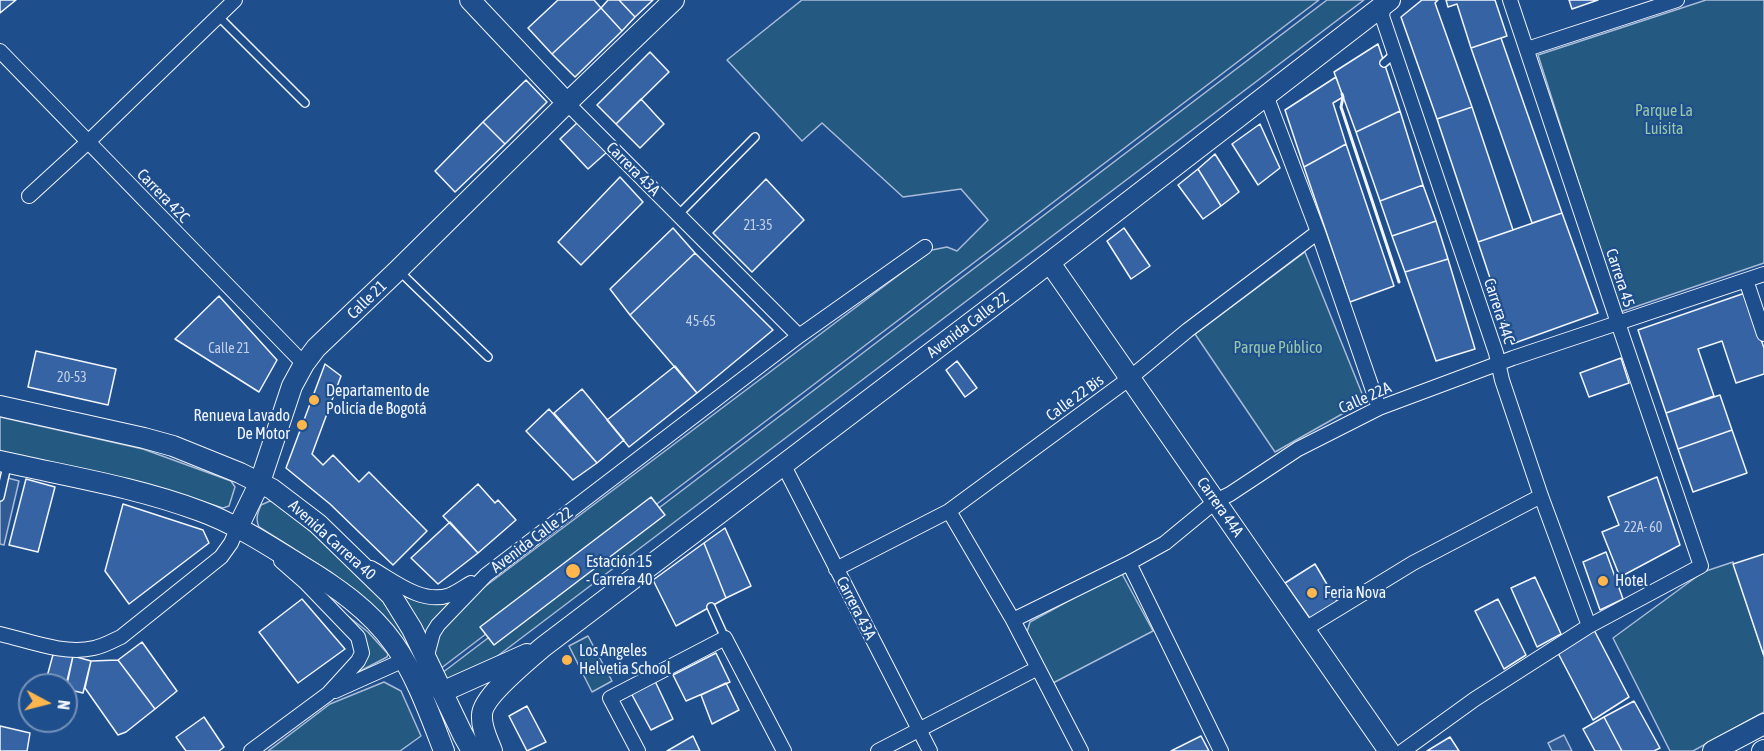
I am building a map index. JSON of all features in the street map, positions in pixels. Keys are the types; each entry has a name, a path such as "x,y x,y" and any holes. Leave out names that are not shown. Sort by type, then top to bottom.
{"street":[{"path":"29,196 234,0"},
{"name":"Carrera 43A","path":"470,0 567,103 799,336"},
{"name":"Calle 21","path":"0,634 66,650 95,648 121,637 221,557 231,543 245,531 283,408 304,364 316,348 674,0"},
{"name":"Carrera 45","path":"1510,0 1617,323 1701,566 1589,626"},
{"path":"1527,49 1677,0"},
{"name":"Carrera 44C","path":"1387,2 1382,16 1541,496 1589,626"},
{"name":"Avenida Calle 22","path":"492,751 482,724 484,707 500,687 543,647 705,529 1387,2"},
{"name":"Carrera 42C","path":"0,51 304,364"},
{"path":"1266,95 1318,232 1379,408"},
{"name":"Calle 22 Bis","path":"836,569 948,511 1130,378 1188,330 1318,232"},
{"name":"Avenida Calle 22","path":"354,559 422,596 433,598 451,595 486,575 799,336 925,247"},
{"name":"Carrera 44A","path":"1050,263 1389,751"},
{"name":"Calle 22A","path":"1013,620 1165,543 1215,501 1230,494 1298,449 1379,408 1499,364 1764,274"},
{"path":"1746,280 1764,334"},
{"name":"Avenida Carrera 40","path":"0,406 173,446 260,482 306,513 391,595 412,629 472,751"},
{"name":"Avenida Carrera 40","path":"4,462 142,493 199,510 245,531 310,571 347,596 384,631 404,660 444,751"},
{"name":"Carrera 43A","path":"784,466 930,751"},
{"path":"1305,629 1413,563 1541,496"},
{"path":"948,511 1013,620 1081,751"},
{"path":"245,531 305,582 358,637 362,648 360,658 328,694"},
{"path":"1129,563 1221,751"},
{"name":"Avenida Calle 22","path":"426,659 433,633 438,625 486,575"},
{"path":"1403,751 1476,699 1589,626"},
{"path":"638,751 610,698 725,638 784,751"},
{"name":"Avenida Calle 22","path":"442,692 543,647"},
{"path":"250,751 328,694 404,660"},
{"path":"878,751 1038,668"},
{"path":"1713,751 1764,724"}],"lane":[{"path":"218,16 305,103"},
{"path":"1384,63 1395,53"},
{"path":"678,215 755,137"},
{"path":"398,270 488,357"},
{"path":"0,497 4,462"},
{"path":"711,607 725,638"}],"green space":[{"path":"802,0 1319,0 440,669 431,653 436,637 451,618 483,588 932,250 947,247 957,251 988,220 961,189 903,197 822,123 802,141 727,60"},
{"path":"1327,0 1364,0 487,664 457,682 445,679 442,673"},
{"name":"Parque La Luisita","path":"1706,0 1764,0 1764,263 1620,312 1538,55"},
{"name":"Parque Público","path":"1305,252 1365,401 1275,452 1195,334"},
{"path":"0,417 143,449 231,481 235,487 229,506 223,508 147,484 0,453"},
{"path":"270,501 275,502 337,553 379,595 420,662 417,665 363,598 332,573 259,527 257,518 261,505"},
{"path":"1733,562 1764,656 1764,712 1693,751 1670,751 1613,638 1703,572"},
{"path":"1121,572 1153,631 1053,683 1027,632 1030,622"},
{"path":"400,594 425,602 452,599 434,621 425,638"},
{"path":"331,603 368,632 388,654 387,657 345,679 364,655"},
{"path":"588,636 612,681 592,692 569,646"},
{"path":"384,682 401,691 421,736 400,751 268,751 330,704"}],"shaded area":[{"path":"0,476 19,481 4,545 0,544"},
{"path":"1564,735 1572,751 1552,751 1548,743"}],"building":[{"path":"0,0 16,0 0,13"},
{"path":"558,0 594,0 601,8 552,54 528,28"},
{"path":"608,0 619,0 635,17 622,31 601,8"},
{"path":"619,0 653,0 635,17"},
{"path":"1422,0 1438,0 1435,3 1472,107 1437,119 1401,17"},
{"path":"1446,0 1495,0 1507,36 1471,48 1457,4 1448,7"},
{"path":"1569,0 1598,0 1572,9"},
{"path":"601,8 622,31 575,77 552,54"},
{"path":"1501,38 1562,213 1532,223 1471,48"},
{"path":"1378,44 1400,111 1356,132 1334,72"},
{"path":"650,52 669,72 616,124 597,105"},
{"path":"1336,77 1343,97 1333,103 1346,144 1304,167 1285,110"},
{"path":"526,80 547,102 505,144 483,122"},
{"path":"641,99 664,124 640,148 616,124"},
{"path":"1472,107 1513,230 1478,242 1437,119"},
{"path":"1400,111 1423,185 1380,201 1356,132"},
{"path":"483,122 505,144 455,192 435,171"},
{"path":"578,122 607,152 588,169 560,139"},
{"path":"1260,124 1280,168 1258,185 1232,144"},
{"path":"1346,144 1394,286 1350,302 1304,167"},
{"path":"1215,154 1239,192 1221,206 1198,169"},
{"path":"1198,169 1221,206 1203,219 1178,185"},
{"path":"620,177 643,202 581,265 558,242"},
{"path":"766,179 804,220 752,272 713,233"},
{"path":"1423,185 1436,221 1392,236 1380,201"},
{"path":"1562,213 1598,313 1512,344 1478,242"},
{"path":"1436,221 1448,259 1405,272 1392,236"},
{"path":"673,228 695,253 630,315 610,289"},
{"path":"1124,228 1150,266 1131,279 1107,241"},
{"path":"695,253 773,330 697,393 630,315"},
{"path":"1448,259 1475,349 1436,361 1405,272"},
{"path":"1745,293 1764,348 1764,374 1736,383 1722,341 1698,349 1714,396 1666,413 1638,330"},
{"path":"219,296 277,360 259,392 175,339"},
{"path":"36,351 116,369 108,405 28,387"},
{"path":"1621,358 1629,383 1589,397 1580,373"},
{"path":"957,361 977,388 965,397 946,370"},
{"path":"325,364 341,376 312,454 323,465 333,455 359,482 369,472 427,531 393,565 330,504 286,468"},
{"path":"675,366 697,393 629,447 607,420"},
{"path":"582,389 624,440 597,463 554,413"},
{"path":"1720,395 1732,430 1678,449 1666,413"},
{"path":"549,409 597,463 573,480 526,431"},
{"path":"1732,430 1747,473 1693,492 1678,449"},
{"path":"1657,477 1680,545 1620,577 1602,532 1619,525 1608,497"},
{"path":"26,479 55,487 38,552 9,545"},
{"path":"478,484 495,503 498,500 516,520 478,553 443,516"},
{"name":"Estación 15 - Carrera 40","path":"651,497 665,515 494,645 480,627"},
{"path":"123,504 203,530 209,543 129,604 105,571"},
{"path":"450,522 478,553 438,584 411,558"},
{"path":"725,528 751,586 726,598 704,543"},
{"path":"704,543 726,598 676,626 653,580"},
{"name":"Hotel","path":"1606,552 1623,599 1600,610 1583,562"},
{"path":"1764,554 1764,656 1733,564"},
{"name":"Feria Nova","path":"1315,564 1338,603 1311,620 1285,583"},
{"path":"1535,577 1561,634 1537,647 1511,588"},
{"path":"302,599 345,649 298,683 259,632"},
{"path":"1498,599 1526,655 1504,669 1475,611"},
{"path":"1594,630 1629,697 1593,720 1558,653"},
{"path":"142,642 177,691 155,709 118,660"},
{"path":"54,651 73,656 69,673 48,673"},
{"path":"716,653 730,682 686,701 673,675"},
{"path":"73,656 91,661 83,693 78,692 78,673 69,673"},
{"path":"118,660 155,709 126,732 118,735 85,688 91,661"},
{"path":"655,681 673,719 651,730 631,693"},
{"path":"726,683 739,710 712,724 701,695"},
{"path":"1634,701 1660,748 1654,751 1622,751 1604,717"},
{"path":"527,706 546,742 527,751 509,716"},
{"path":"204,717 224,747 219,751 186,751 176,737"},
{"path":"1604,717 1622,751 1595,751 1583,729"},
{"path":"0,726 18,730 18,733 30,733 27,751 0,751"},
{"path":"693,736 700,751 667,751"},
{"path":"1201,736 1209,751 1171,751"},
{"path":"1450,737 1459,751 1427,751"}],"wall":[{"path":"1342,94 1341,107 1399,282"}],"place":[{"name":"Departamento de Policía de Bogotá","path":"314,400"},
{"name":"Renueva Lavado De Motor","path":"302,425"},
{"name":"Estación 15 - Carrera 40","path":"573,571"},
{"name":"Hotel","path":"1603,581"},
{"name":"Feria Nova","path":"1312,593"},
{"name":"Los Angeles Helvetia School","path":"567,660"}]}
